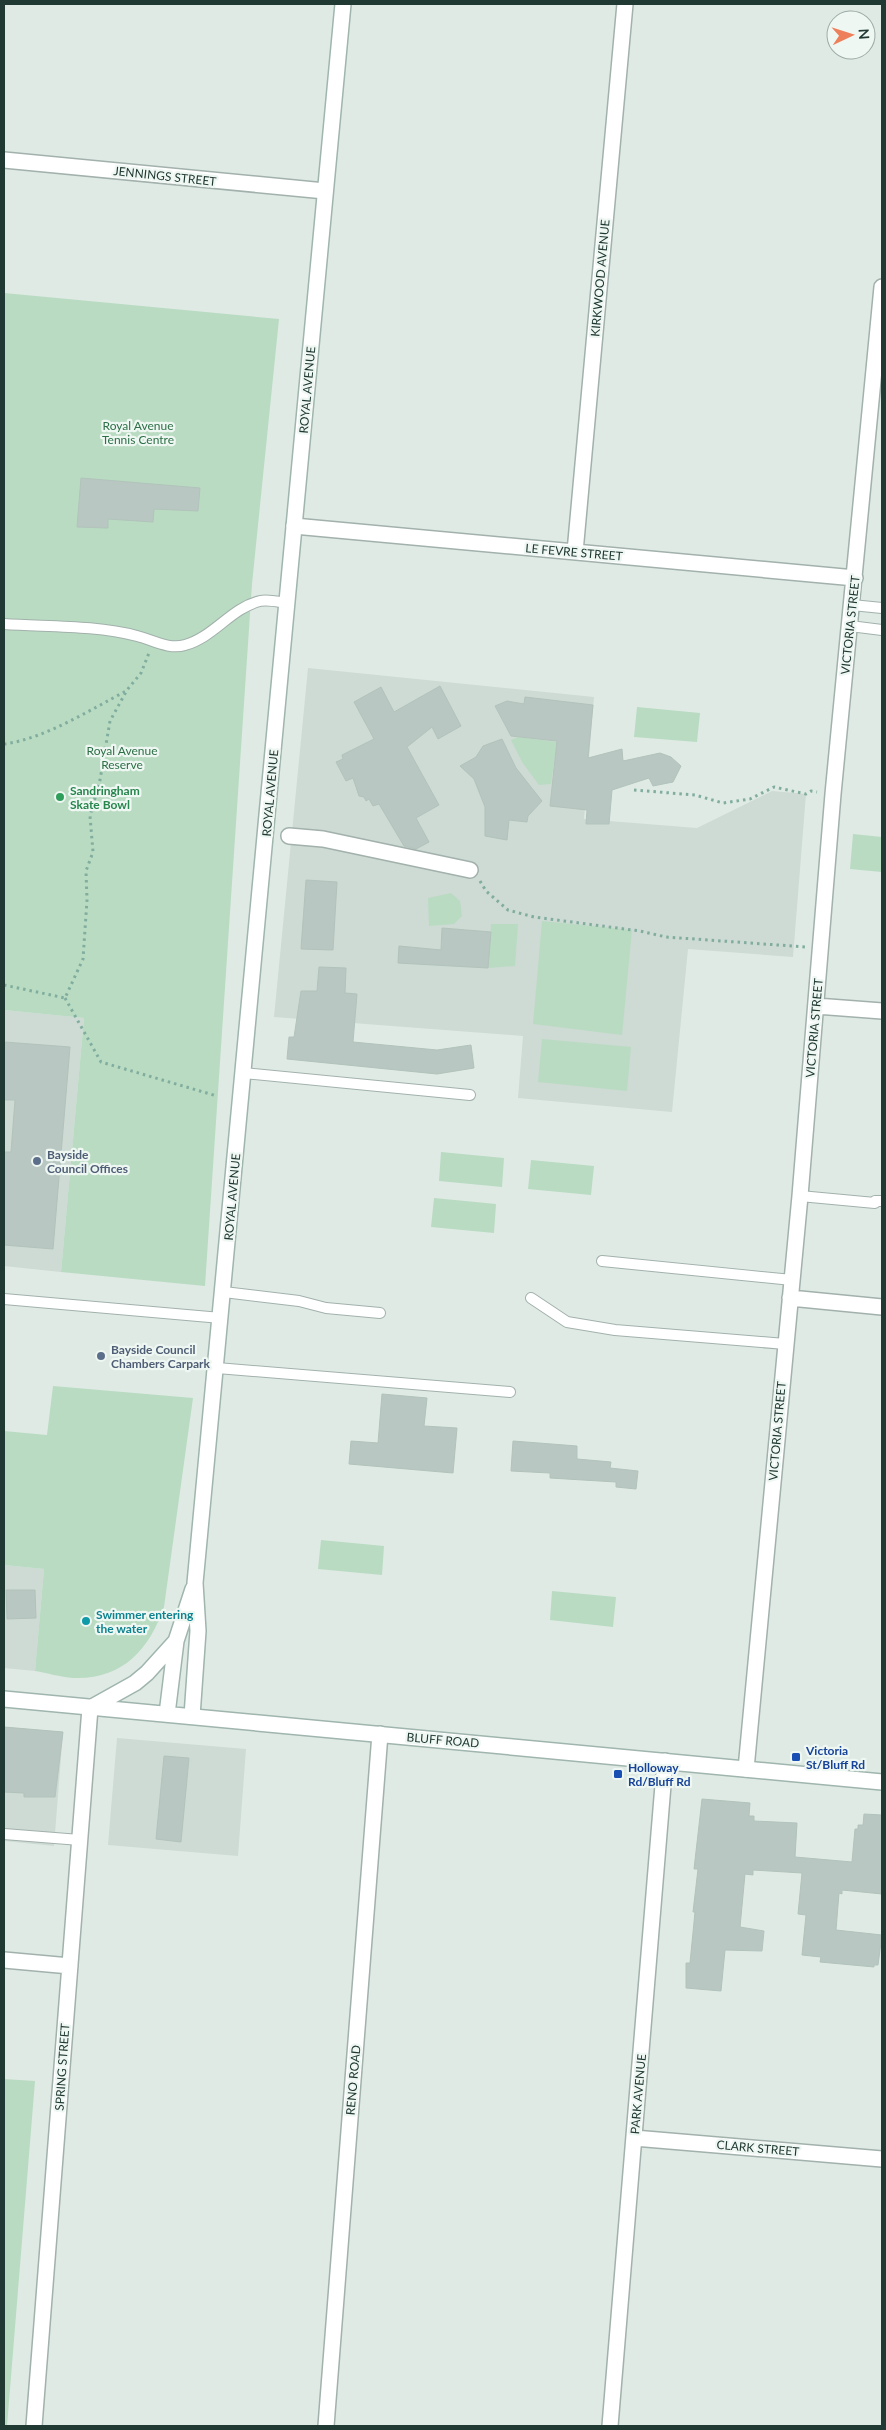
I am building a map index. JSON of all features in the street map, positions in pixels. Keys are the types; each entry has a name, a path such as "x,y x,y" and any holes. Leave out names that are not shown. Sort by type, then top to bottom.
{"street":[{"name":"ROYAL AVENUE","path":"192,1716 198,1631 195,1583 217,1368 343,4"},
{"name":"KIRKWOOD AVENUE","path":"575,552 625,4"},
{"name":"JENNINGS STREET","path":"4,160 325,191"},
{"name":"VICTORIA STREET","path":"746,1769 800,1196 822,949 833,794 882,287"},
{"name":"LE FEVRE STREET","path":"294,526 855,578"},
{"path":"289,836 324,840 470,870"},
{"path":"816,1006 882,1011"},
{"path":"790,1298 882,1307"},
{"name":"ROYAL AVENUE","path":"167,1714 176,1641 195,1583"},
{"path":"90,1708 135,1683 148,1673 176,1641"},
{"name":"BLUFF ROAD","path":"4,1699 882,1782"},
{"name":"SPRING STREET","path":"34,2426 90,1708"},
{"name":"RENO ROAD","path":"326,2426 380,1734"},
{"name":"PARK AVENUE","path":"610,2426 665,1761"},
{"path":"4,1960 70,1966"},
{"name":"CLARK STREET","path":"634,2138 882,2159"}],"lane":[{"path":"4,624 96,630 135,635 171,647 186,645 213,630 238,609 262,601 287,603"},
{"path":"852,605 882,608"},
{"path":"850,626 882,630"},
{"path":"244,1073 470,1095"},
{"path":"800,1196 875,1203 875,1201 882,1201"},
{"path":"602,1261 792,1280"},
{"path":"224,1292 299,1301 326,1308 380,1313"},
{"path":"531,1298 567,1322 615,1330 785,1344"},
{"path":"4,1300 221,1318"},
{"path":"217,1368 510,1392"},
{"path":"4,1834 80,1840"}],"path":[{"path":"65,998 83,959 87,900 86,871 93,852 90,816 100,780 110,721 127,690 141,673 153,640"},
{"path":"4,744 20,742 30,738 84,714 127,690"},
{"path":"634,790 695,795 723,803 750,799 774,787 806,794 812,791 833,794"},
{"path":"470,870 475,872 486,891 508,910 534,917 640,931 666,937 822,949"},
{"path":"4,985 65,998 101,1062 217,1096"}],"shaded area":[{"path":"308,668 594,697 584,819 697,828 772,791 806,794 793,957 688,949 672,1112 518,1098 523,1036 274,1017"},
{"name":"Bayside Council Offices","path":"4,1010 84,1018 61,1272 4,1266"},
{"path":"4,1565 44,1569 35,1671 4,1668"},
{"path":"4,1727 63,1732 54,1846 4,1841"},
{"path":"117,1738 246,1749 238,1856 108,1845"}],"green space":[{"name":"Royal Avenue Reserve","path":"4,293 279,319 252,584 205,1286 61,1272 84,1018 4,1010"},
{"path":"637,707 700,713 697,742 634,737"},
{"path":"518,737 557,742 551,784 539,785 522,762 511,740"},
{"path":"853,834 882,837 882,872 850,869"},
{"path":"451,893 460,901 462,916 454,924 429,926 428,898"},
{"path":"542,921 632,930 622,1035 533,1024"},
{"path":"491,924 518,924 515,966 488,968"},
{"path":"542,1039 631,1047 627,1091 538,1082"},
{"path":"441,1152 504,1158 502,1187 439,1181"},
{"path":"531,1160 594,1166 591,1195 528,1189"},
{"path":"434,1198 496,1204 494,1233 431,1227"},
{"path":"53,1386 193,1398 164,1607 158,1622 142,1649 119,1668 106,1674 90,1677 73,1678 35,1671 44,1569 4,1565 4,1431 47,1435"},
{"path":"321,1540 384,1546 382,1575 318,1569"},
{"path":"552,1591 616,1597 613,1627 550,1620"},
{"path":"4,2079 35,2081 7,2426 4,2426"}],"building":[{"path":"81,478 200,488 198,511 154,509 153,522 108,519 108,528 77,527"},
{"path":"440,686 461,726 438,739 432,727 407,747 439,805 416,818 429,842 416,849 404,846 379,804 373,806 369,799 366,801 364,797 359,796 353,778 346,781 336,762 343,759 342,755 374,739 354,702 381,687 394,712"},
{"path":"525,697 593,705 588,758 622,749 623,761 660,753 671,757 681,766 673,782 653,786 649,778 612,790 609,824 586,824 587,810 550,806 557,741 511,736 495,706 507,701 524,704"},
{"path":"502,739 516,768 542,801 528,816 527,822 509,820 507,840 485,836 485,807 474,779 460,766 476,757 483,746"},
{"path":"306,880 337,882 333,950 301,949"},
{"path":"442,928 491,932 488,968 398,963 399,946 441,950"},
{"path":"319,967 346,968 345,993 357,994 353,1042 437,1050 471,1045 474,1068 437,1074 287,1059 289,1037 294,1037 301,991 317,991"},
{"name":"Bayside Council Offices","path":"4,1042 70,1047 53,1249 4,1245 4,1152 11,1152 15,1100 4,1100"},
{"path":"382,1394 427,1398 424,1426 457,1428 453,1473 349,1464 351,1441 378,1443"},
{"path":"513,1441 577,1446 577,1459 611,1462 610,1468 638,1471 636,1489 616,1487 616,1482 550,1478 550,1473 511,1471"},
{"path":"6,1590 35,1590 36,1618 7,1619"},
{"path":"4,1727 63,1732 55,1797 24,1797 24,1793 4,1792"},
{"path":"164,1756 189,1758 181,1842 156,1839"},
{"path":"702,1799 750,1803 749,1816 754,1816 754,1821 797,1823 795,1857 852,1862 855,1829 858,1829 858,1825 863,1825 864,1814 882,1815 882,1894 842,1890 842,1894 839,1893 836,1930 882,1935 878,1965 874,1965 874,1967 820,1962 821,1957 802,1955 806,1915 798,1914 802,1873 753,1870 753,1875 745,1874 740,1927 764,1931 762,1951 725,1950 721,1991 686,1988 686,1963 690,1963 695,1912 693,1912 698,1869 694,1869"}],"place":[{"name":"Sandringham Skate Bowl","path":"60,797"},
{"name":"Bayside Council Offices","path":"37,1161"},
{"name":"Bayside Council Chambers Carpark","path":"101,1356"},
{"name":"Swimmer entering the water","path":"86,1621"},
{"name":"Victoria St/Bluff Rd","path":"796,1757"},
{"name":"Holloway Rd/Bluff Rd","path":"618,1774"}],"park label":[{"name":"Royal Avenue Tennis Centre","path":"138,432"}]}
